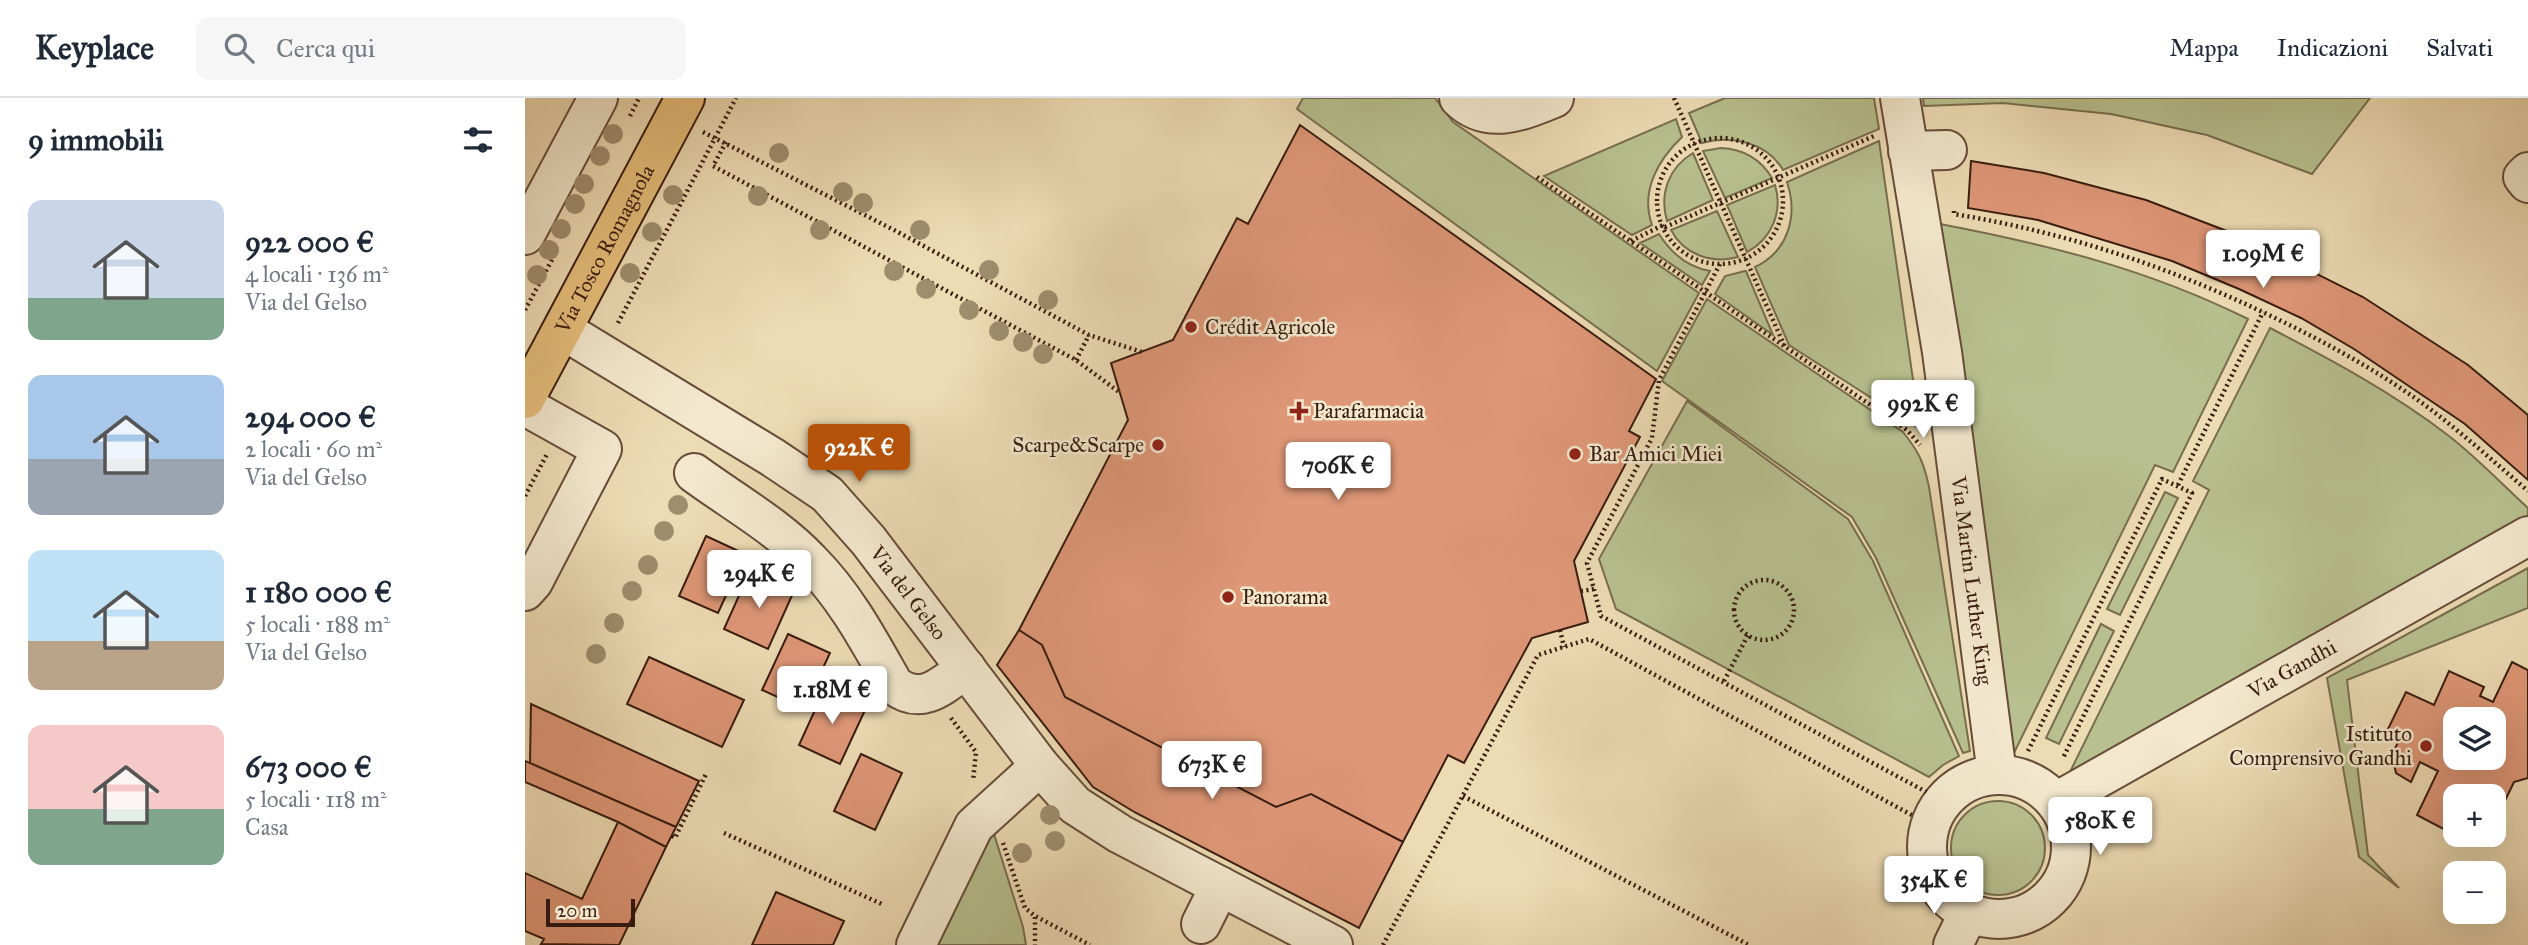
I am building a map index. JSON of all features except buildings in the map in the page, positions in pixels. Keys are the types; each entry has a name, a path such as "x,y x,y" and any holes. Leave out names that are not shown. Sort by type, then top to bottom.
{"main road":[{"name":"Via Tosco Romagnola","path":"525,399 691,113"}],"street":[{"path":"525,235 598,98"},
{"path":"1459,98 1475,110 1499,114 1523,111 1554,98"},
{"name":"Via Martin Luther King","path":"1900,98 1896,141 1942,352 2029,786"},
{"path":"1896,141 1947,150"},
{"name":"Via del Gelso","path":"563,330 772,457 827,494 868,540 1061,792 1086,813 1120,834 1332,945"},
{"path":"525,406 602,449 533,582 525,591"},
{"path":"694,473 775,531 809,560 852,613 894,685 900,690 913,695 927,695 966,668"},
{"name":"Via Gandhi","path":"2029,786 2528,536"},
{"path":"916,945 974,826 1040,766"},
{"path":"1986,776 2029,786 2066,820 2071,846 2068,867 2059,887 2043,903 2014,917 1992,919 1961,929 1931,871 1927,852 1937,813 1964,783 1986,776"},
{"path":"1201,924 1220,886"}],"path":[{"path":"617,325 736,98"},
{"path":"1674,98 1785,347"},
{"path":"691,113 716,137 1089,335 1142,352"},
{"path":"1722,138 1740,141 1764,156 1779,177 1783,207 1778,225 1768,242 1745,258 1720,264 1690,256 1674,243 1663,225 1658,208 1661,182 1674,159 1695,144 1722,138"},
{"path":"1631,241 1779,177 1896,141"},
{"path":"726,142 713,166 1076,360 1119,391"},
{"path":"1537,177 1907,430 1925,451"},
{"path":"1953,201 1954,214 2031,229 2138,259 2263,312 2350,357 2420,402 2457,429 2528,491"},
{"path":"1720,264 1659,380 1652,438 1587,563 1601,616 1724,681 1937,813"},
{"path":"2178,485 2263,312"},
{"path":"1076,360 1089,335"},
{"path":"2162,478 2178,485 2192,493 2029,786 2162,478"},
{"path":"1758,580 1778,583 1786,590 1794,607 1789,625 1783,632 1766,640 1748,635 1740,629 1734,610 1741,590 1758,580"},
{"path":"1581,591 1594,589"},
{"path":"1560,630 1564,647"},
{"path":"1724,681 1748,635"},
{"path":"1383,945 1538,655 1589,639 1937,813"},
{"path":"671,836 675,838 706,775"},
{"path":"1463,796 1749,945"},
{"path":"724,833 884,905"},
{"path":"1035,916 1035,945"}],"green space":[{"path":"1303,98 1435,98 1453,122 1699,293 1657,371 1297,109"},
{"path":"1725,98 1874,98 1879,129 1783,170 1768,153 1747,143 1725,140 1702,143 1689,113"},
{"path":"1923,98 2370,98 2312,174 2207,135 2111,114 2003,103 1924,106"},
{"path":"1676,119 1682,137 1665,156 1650,188 1648,200 1652,225 1632,235 1544,176"},
{"path":"1879,141 1920,429 1789,345 1755,267 1776,252 1788,231 1791,207 1787,182"},
{"path":"1721,148 1737,150 1750,156 1762,165 1772,178 1725,198 1703,151"},
{"path":"1693,153 1713,200 1667,221 1664,201 1668,182 1678,166"},
{"path":"1775,185 1778,205 1773,223 1763,240 1747,252 1727,205"},
{"path":"1717,211 1738,257 1718,259 1700,256 1683,246 1671,230"},
{"path":"1940,224 2097,261 2173,286 2248,319 2173,472 2155,465 2014,753"},
{"path":"1659,234 1680,258 1710,271 1702,285 1640,243"},
{"path":"1746,271 1773,335 1715,294 1725,276"},
{"path":"1707,299 1903,432 1917,452 1929,487 1970,751 1963,753 1876,558 1852,517 1662,381"},
{"path":"2270,328 2362,378 2449,436 2528,508 2528,522 2067,778 2209,490 2193,481"},
{"path":"1687,401 1848,519 1873,561 1959,756 1929,777 1616,609 1599,559"},
{"path":"2165,492 2178,498 2120,615 2107,609"},
{"path":"2528,568 2528,608 2347,680 2368,855 2399,888 2359,857 2327,678"},
{"path":"2101,624 2114,631 2059,744 2046,738"},
{"path":"1998,801 2016,804 2031,815 2042,830 2045,848 2042,866 2031,881 2016,892 1998,895 1980,892 1965,881 1954,866 1951,848 1954,830 1965,815 1980,804"},
{"path":"994,834 1023,927 1026,945 931,945 979,840"}],"place":[{"name":"Crédit Agricole","path":"1191,327"},
{"name":"Parafarmacia","path":"1299,411"},
{"name":"Scarpe&Scarpe","path":"1158,445"},
{"name":"Bar Amici Miei","path":"1575,454"},
{"name":"Panorama","path":"1228,597"},
{"name":"Istituto Comprensivo Gandhi","path":"2426,746"}]}
